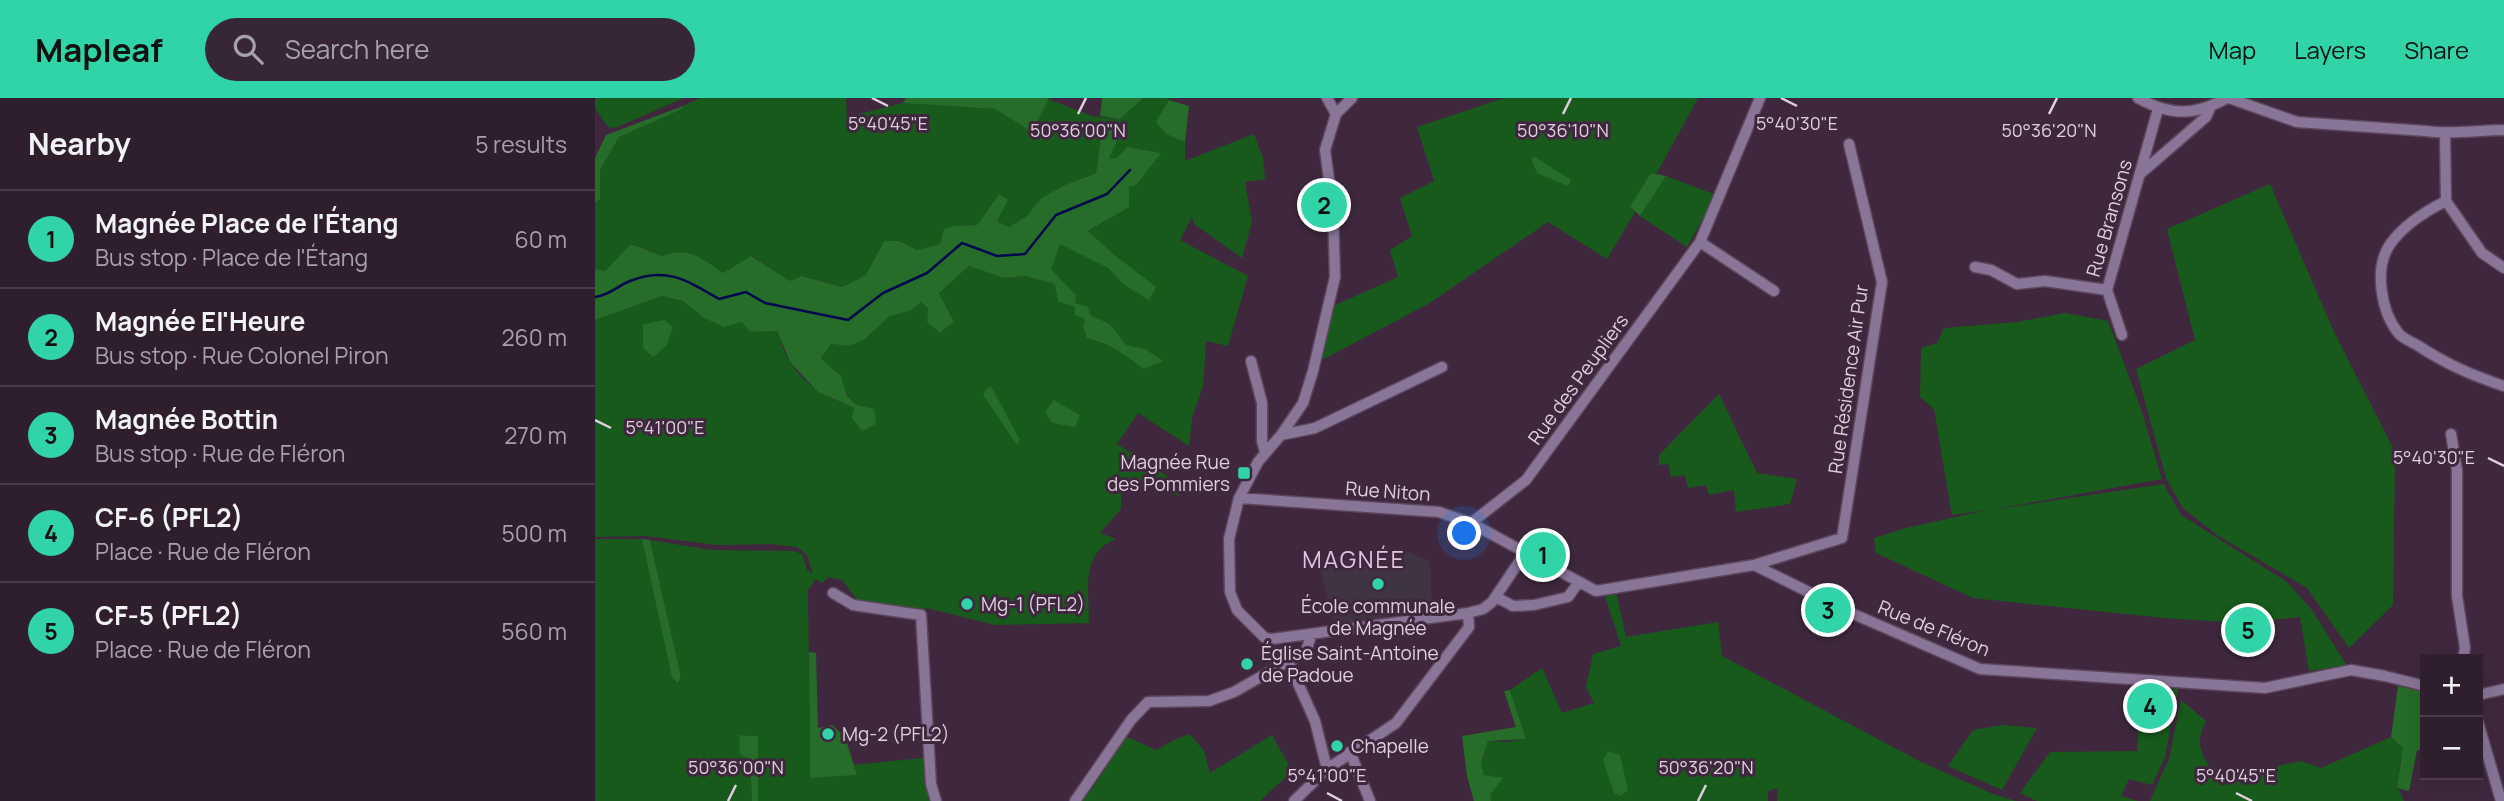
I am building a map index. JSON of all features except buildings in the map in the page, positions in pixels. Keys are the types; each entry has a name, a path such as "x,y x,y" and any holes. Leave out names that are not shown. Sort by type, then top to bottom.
{"street":[{"path":"1327,98 1336,114"},
{"path":"1352,98 1336,114 1325,150 1333,209 1335,277 1303,403 1258,462 1239,498 1229,538 1230,592 1237,610 1265,638 1311,636 1468,613 1488,607 1525,553"},
{"name":"Rue des Peupliers","path":"1471,523 1526,480 1700,242 1760,98"},
{"path":"2138,98 2158,109 2180,111 2210,108 2228,98 2297,122 2445,134 2460,130 2504,130"},
{"path":"2140,174 2206,117 2210,108"},
{"name":"Rue Bransons","path":"2122,335 2107,290 2158,109"},
{"path":"2445,134 2446,201 2482,253 2504,268"},
{"name":"Rue Résidence Air Pur","path":"1753,565 1842,538 1882,282 1849,144"},
{"path":"2446,201 2425,211 2390,243 2381,274 2382,301 2399,334 2447,365 2504,386"},
{"path":"1700,242 1774,291"},
{"path":"1975,267 1991,270 2017,284 2045,281 2107,290"},
{"path":"1251,361 1262,403 1262,441 1265,453"},
{"path":"1281,435 1315,428 1442,367"},
{"path":"2451,434 2458,470 2457,596 2464,654"},
{"name":"Rue Niton","path":"1239,498 1439,512 1471,523 1579,582"},
{"path":"1496,597 1513,606 1534,605 1568,597 1579,582 1596,591 1753,565"},
{"name":"Rue de Fléron","path":"1753,565 1851,613 1980,670 2265,688 2351,670 2420,685"},
{"path":"833,593 853,605 921,615 931,784 936,801"},
{"path":"1294,801 1327,769 1396,723 1469,627 1468,613"},
{"path":"1076,801 1131,720 1148,702 1209,701 1234,692 1306,651 1311,636"},
{"path":"1288,661 1315,721 1327,769"},
{"path":"2483,694 2504,689"},
{"path":"2483,739 2501,801"},
{"path":"1350,752 1370,801"}],"shaded area":[{"name":"École communale de Magnée","path":"1395,547 1430,561 1432,607 1336,629 1318,560"}],"green space":[{"path":"595,98 684,98 615,128 608,127 595,108"},
{"path":"700,98 846,98 847,117 903,103 995,109 1032,131 1048,99 1092,116 1120,119 1143,98 1169,98 1166,134 1185,142 1185,161 1254,134 1263,158 1265,179 1245,182 1252,222 1242,258 1194,224 1192,217 1180,240 1248,276 1228,346 1206,341 1203,386 1192,418 1189,446 1138,413 1117,444 1181,485 1179,496 1150,486 1121,487 1121,509 1100,533 1116,539 1105,545 1097,554 1089,574 1089,623 995,625 927,608 919,612 858,601 842,580 828,577 822,583 816,579 808,590 810,778 856,775 852,765 923,758 931,801 758,801 758,736 740,735 740,754 750,760 752,801 595,801 595,539 642,539 672,677 678,683 681,677 650,540 711,550 793,551 802,554 807,570 813,574 807,555 797,547 771,544 718,545 646,536 595,537 595,320 662,296 683,301 704,318 743,322 750,332 777,331 788,358 806,381 826,396 849,405 874,410 857,405 847,395 841,376 821,358 831,344 849,346 864,340 890,316 910,311 921,302 928,308 927,322 941,333 954,322 939,293 969,266 1004,278 1025,276 1055,284 1085,319 1087,338 1117,350 1143,368 1145,349 1126,345 1110,324 1089,315 1075,303 1076,295 1051,269 1059,243 1108,268 1124,285 1117,257 1088,231 1106,221 1129,187 1160,153 1127,147 1117,159 1109,159 1117,141 1118,131 1102,129 1096,173 1041,198 1027,216 1009,227 997,221 999,194 977,225 955,226 940,244 917,250 899,241 884,241 866,275 842,287 803,276 790,282 752,256 723,273 695,255 680,252 662,256 632,244 605,271 595,269 595,203 600,199 600,170 619,137"},
{"path":"906,98 1049,98 1032,132 995,109 903,103"},
{"path":"1102,98 1143,98 1120,119 1100,116"},
{"path":"1504,98 1698,98 1657,173 1651,174 1630,206 1635,212 1607,259 1548,222 1428,304 1322,360 1333,306 1398,277 1390,250 1412,236 1400,198 1434,181 1417,127"},
{"path":"1169,100 1189,106 1185,142 1166,134 1156,122"},
{"path":"683,106 682,109 619,137 600,170 600,199 595,203 595,158 606,135"},
{"path":"1102,129 1118,130 1117,141 1109,159 1117,158 1127,147 1161,153 1136,185 1129,187 1129,207 1088,231 1156,287 1149,300 1124,285 1108,268 1060,244 1051,269 1076,295 1075,303 1088,307 1090,315 1110,324 1126,345 1145,349 1163,361 1143,369 1117,350 1087,338 1083,326 1085,319 1075,315 1075,307 1058,301 1055,284 1025,276 1004,278 969,266 939,293 954,322 940,333 927,322 928,308 921,302 910,311 890,316 864,340 849,346 831,344 821,358 841,376 847,396 857,405 874,409 876,424 862,431 852,418 854,408 818,392 790,362 777,331 750,332 742,322 724,327 704,318 683,301 662,296 595,320 595,269 605,271 631,244 662,256 680,252 695,255 723,273 751,256 790,281 802,276 842,287 866,275 884,241 899,241 917,250 940,244 944,229 977,225 999,194 1008,200 997,221 1009,227 1027,216 1041,198 1096,173"},
{"path":"1535,157 1571,180 1568,186 1537,173 1531,159"},
{"path":"1651,173 1666,176 1640,216 1630,206"},
{"path":"1666,176 1716,195 1687,247 1640,216"},
{"path":"2270,184 2334,332 2395,452 2393,605 2349,648 2307,588 2217,535 2182,507 2166,478 2136,369 2195,340 2167,229"},
{"path":"2065,313 2108,321 2140,406 2162,479 1990,510 2164,484 2181,515 2287,582 2312,610 2347,666 2309,671 2300,617 2243,623 2164,618 1973,598 1876,553 1874,538 1987,510 1952,515 1934,409 1920,397 1921,348 1937,343 1944,328 2017,322"},
{"path":"664,320 673,327 667,345 653,357 643,348 643,324"},
{"path":"991,386 1020,440 1017,445 983,395"},
{"path":"1719,394 1757,473 1797,479 1790,504 1736,512 1734,490 1709,495 1706,485 1688,488 1685,475 1671,477 1668,464 1659,465 1659,455"},
{"path":"1054,400 1080,415 1075,427 1052,423 1045,412"},
{"path":"642,539 650,540 681,677 678,683 672,678"},
{"path":"1616,592 1626,637 1718,622 1722,656 1921,762 1993,794 2016,801 1777,801 1778,788 1768,791 1768,801 1491,801 1481,764 1488,741 1526,739 1510,690 1542,668 1562,713 1594,703 1586,687 1593,654 1621,646 1605,596"},
{"path":"809,652 816,653 818,728 832,725 845,737 857,775 810,778"},
{"path":"2398,686 2420,691 2420,750 2417,750 2409,791 2397,788 2403,748 2391,737"},
{"path":"2141,688 2178,689 2165,757 2152,785 2129,779 2121,796 2138,801 2037,801 2020,793 2050,752 2137,751"},
{"path":"1510,690 1526,739 1488,741 1481,763 1484,775 1503,778 1490,795 1491,801 1474,801 1467,776 1462,736 1516,727 1504,691"},
{"path":"2181,700 2206,721 2200,736 2201,749 2215,774 2242,774 2301,761 2321,768 2391,737 2403,748 2397,787 2404,801 2150,801 2169,759"},
{"path":"2003,725 2037,728 2002,790 1948,766 1973,730"},
{"path":"1190,734 1204,751 1210,773 1272,735 1292,771 1260,801 1083,801 1127,737 1156,750"},
{"path":"739,735 758,736 758,801 752,801 750,760 740,754"},
{"path":"1608,751 1620,755 1628,790 1621,796 1614,793 1603,760"}],"waterway":[{"path":"595,297 643,277 666,275 687,281 719,299 746,292 765,303 848,320 883,293 927,273 962,243 997,256 1025,254 1056,215 1107,194 1130,170"}],"place":[{"name":"Magnée El'Heure","path":"1324,205"},
{"name":"Magnée Rue des Pommiers","path":"1244,473"},
{"name":"Magnée Place de l'Étang","path":"1543,555"},
{"name":"École communale de Magnée","path":"1378,584"},
{"name":"Mg-1 (PFL2)","path":"967,604"},
{"name":"Magnée Bottin","path":"1828,610"},
{"name":"CF-5 (PFL2)","path":"2248,630"},
{"name":"Église Saint-Antoine de Padoue","path":"1247,664"},
{"name":"CF-6 (PFL2)","path":"2150,706"},
{"name":"Mg-2 (PFL2)","path":"828,734"},
{"name":"Chapelle","path":"1337,746"}],"district":[{"name":"MAGNÉE","path":"1354,559"}]}
